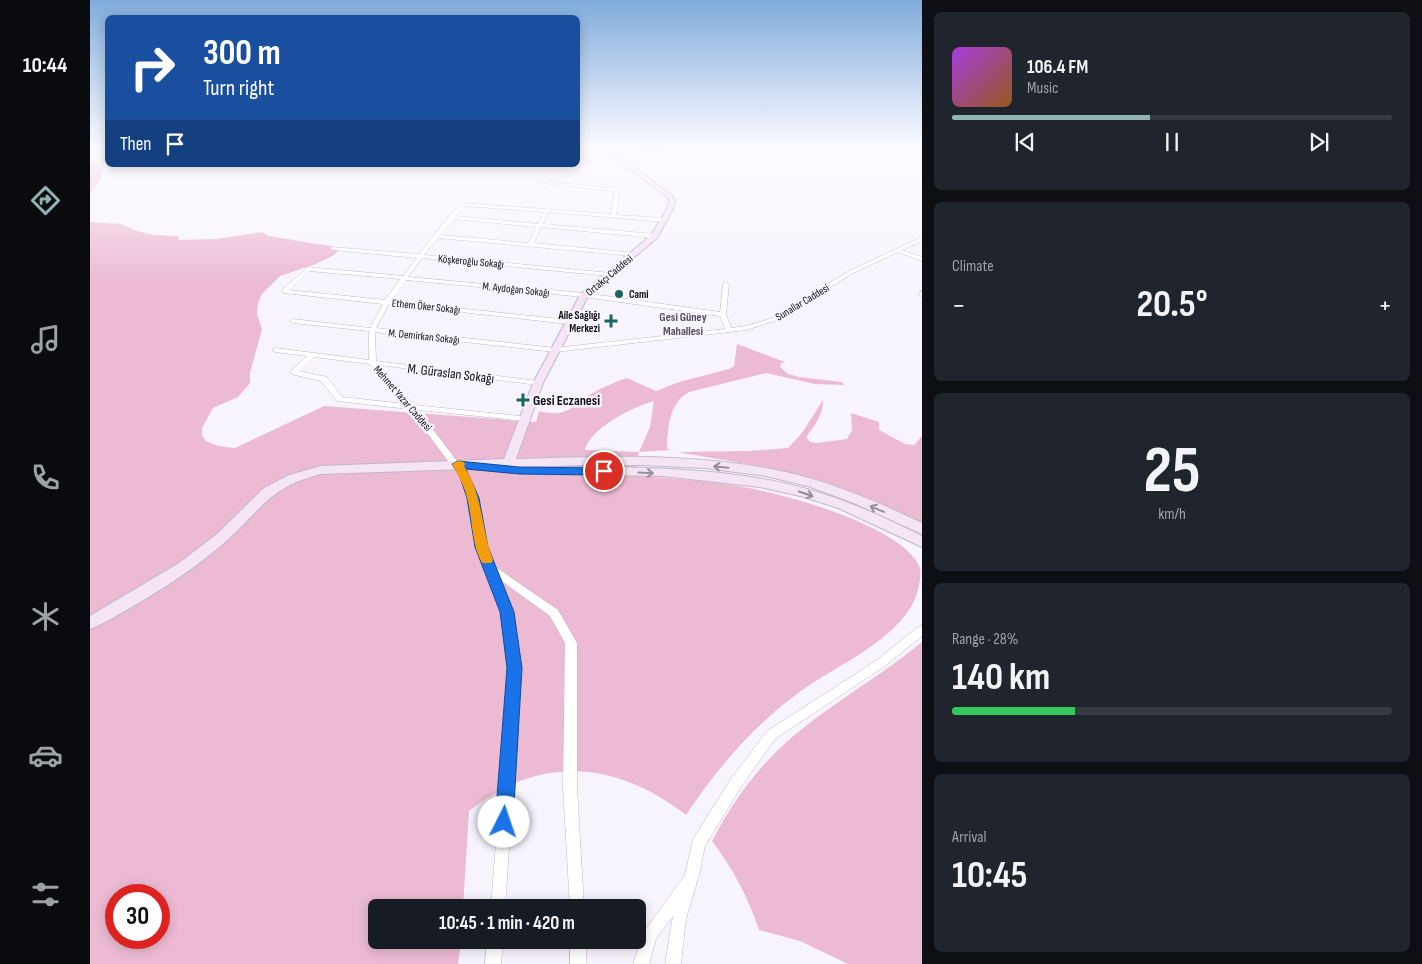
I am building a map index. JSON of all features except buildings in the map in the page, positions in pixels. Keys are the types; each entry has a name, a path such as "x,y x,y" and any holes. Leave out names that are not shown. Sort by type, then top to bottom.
{"street":[{"path":"613,216 617,193"},
{"name":"Ortakçı Caddesi","path":"509,463 538,383 584,295 654,236 670,209 672,200 665,193"},
{"name":"Mehmet Yazar Caddesi","path":"499,899 515,668 507,612 482,547 473,498 465,477 458,464 412,407 372,363 372,330 387,302 404,277 463,204 548,210"},
{"path":"530,245 548,210 664,220"},
{"path":"451,217 654,236"},
{"path":"437,236 633,254"},
{"name":"Sunallar Caddesi","path":"554,350 746,328 775,319 851,272 922,240"},
{"name":"Köşkeroğlu Sokağı","path":"333,248 609,274"},
{"path":"899,251 922,259"},
{"name":"M. Aydoğan Sokağı","path":"308,269 584,295 723,314"},
{"name":"Ethem Öker Sokağı","path":"308,269 284,291 569,322"},
{"path":"726,284 723,314 729,330"},
{"name":"M. Demirkan Sokağı","path":"292,321 554,350"},
{"name":"M. Güraslan Sokağı","path":"275,350 538,383"},
{"path":"312,355 294,372 324,378 340,399 526,419"},
{"path":"90,623 144,593 213,546 266,494 297,476 321,470 458,464 619,461 739,468 804,482 849,497 922,529"},
{"path":"458,464 519,471 621,471 739,479 793,490 836,504 922,542"},
{"path":"490,568 554,613 571,644 570,786 576,899"},
{"path":"673,964 679,919 692,875 698,844 736,783 772,735 881,663 922,630"},
{"path":"641,964 650,935 692,875"},
{"path":"493,964 494,949"},
{"path":"578,949 578,964"}],"shaded area":[{"path":"90,222 121,224 137,231 154,235 178,236 179,240 215,239 262,232 268,236 342,248 332,256 316,264 280,276 262,294 258,303 257,314 262,329 250,373 250,383 238,397 213,408 202,428 202,435 206,441 218,446 235,448 324,406 536,422 539,411 556,413 568,410 596,391 627,378 656,391 679,382 729,369 734,366 737,344 785,362 781,363 780,367 788,374 842,382 844,385 815,384 766,373 689,392 677,402 671,416 667,448 670,450 639,452 634,476 695,480 739,486 795,499 846,516 893,540 910,553 920,568 920,583 911,607 901,621 875,644 801,691 768,718 724,764 686,815 660,797 633,784 605,775 578,771 550,773 523,780 496,793 469,811 464,899 368,899 368,949 460,949 458,964 90,964","holes":["654,401 650,427 639,452 585,450 589,442 603,426 624,413"]},
{"path":"823,400 820,415 806,437 810,442 817,443 847,439 852,430 851,413 879,422 879,430 905,444 914,445 922,436 922,524 804,478 764,467 677,452 748,451 788,448 802,433"},
{"path":"922,642 922,964 848,964 800,941 759,930 739,884 727,862 712,841 719,828 750,781 779,749 813,720"}],"slow traffic":[{"path":"460,464 458,464 473,498 482,547 487,560"}],"place":[{"name":"Cami","path":"619,294"},
{"name":"Aile Sağlığı Merkezi","path":"611,321"},
{"name":"Gesi Eczanesi","path":"523,400"}],"district":[{"name":"Gesi Güney Mahallesi","path":"683,324"}],"route":[{"path":"504,822 515,668 507,612 482,547 473,498 458,464 519,471 604,471"}]}
